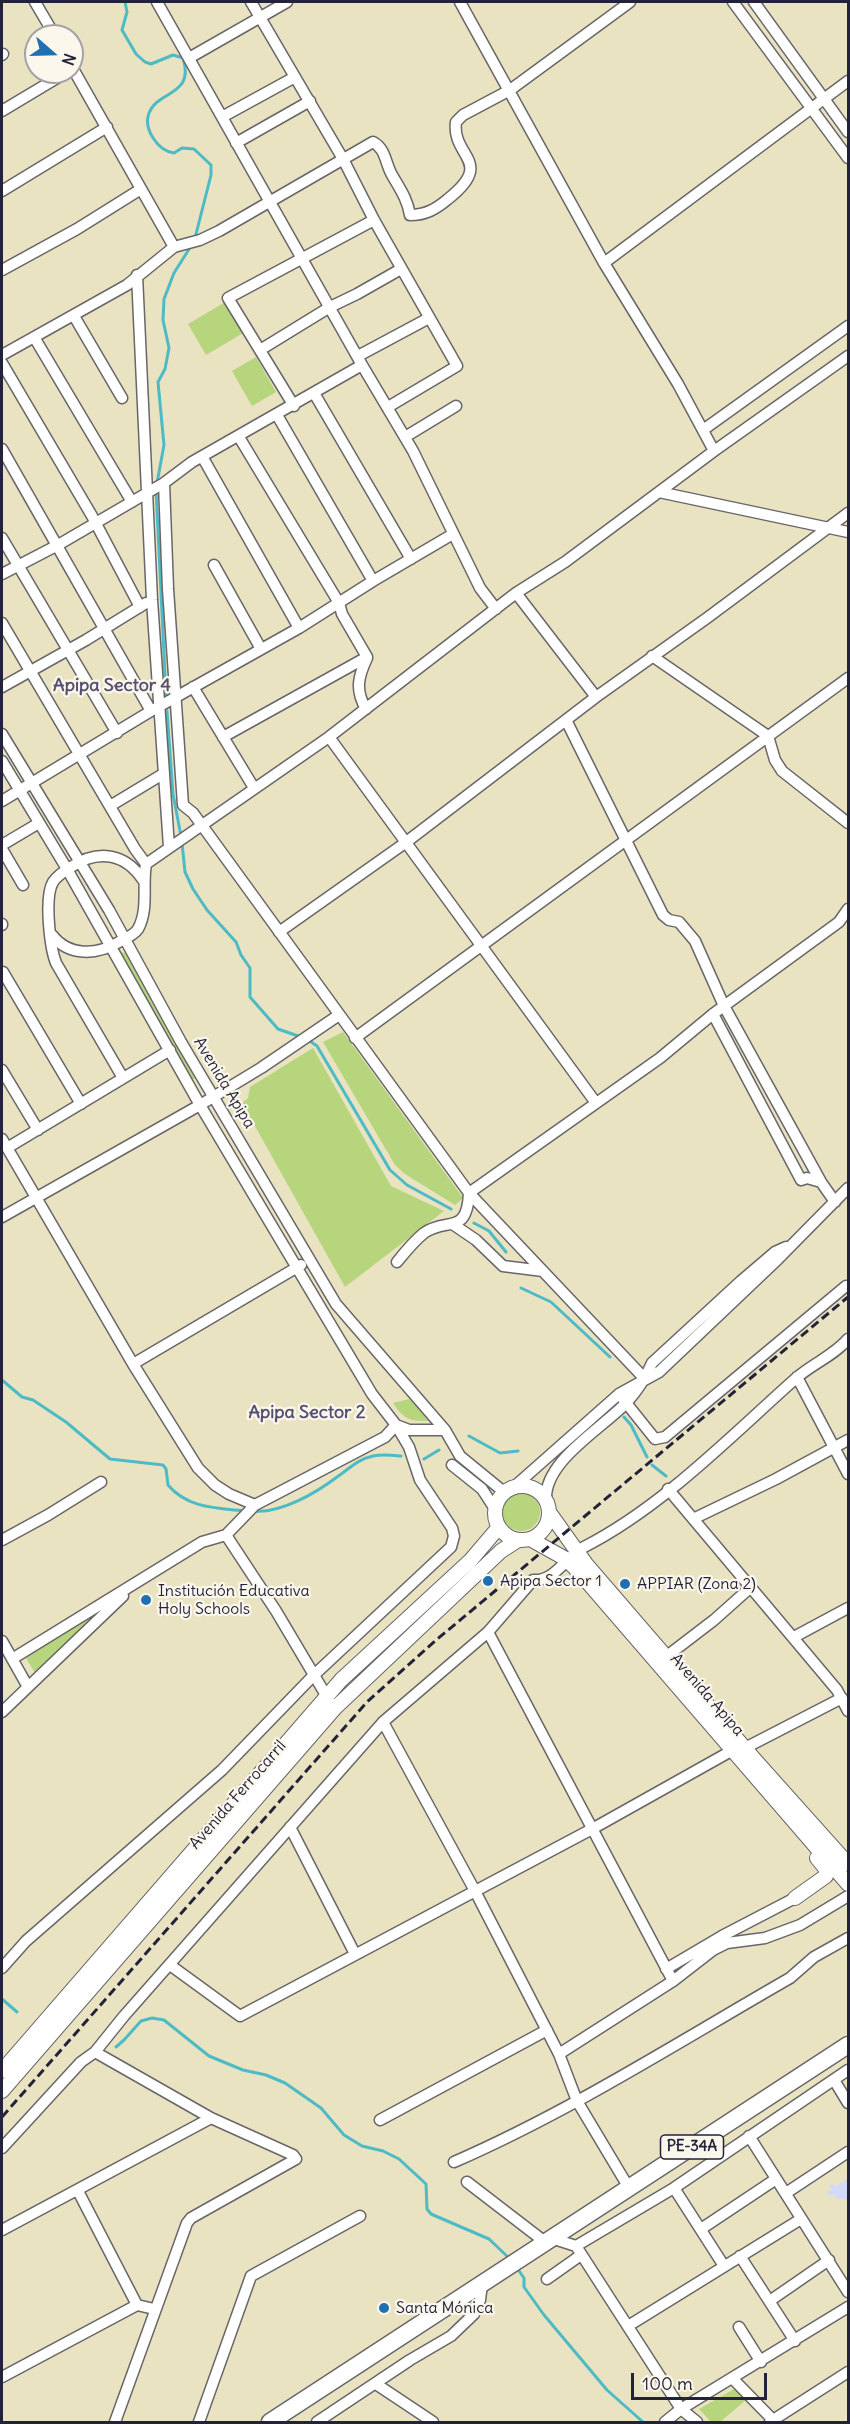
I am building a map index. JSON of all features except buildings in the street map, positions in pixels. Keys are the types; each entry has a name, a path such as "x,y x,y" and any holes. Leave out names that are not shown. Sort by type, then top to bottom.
{"highway":[{"name":"PE-34A","path":"270,2422 849,2045"}],"main road":[{"path":"533,1488 547,1506 544,1528 524,1539 507,1536 498,1527 495,1509 509,1489 533,1488"},
{"name":"Avenida Apipa","path":"547,1506 571,1555 739,1749"},
{"name":"Avenida Ferrocarril","path":"2,2091 331,1703 341,1680 470,1561 498,1527"},
{"name":"Avenida Apipa","path":"524,1539 571,1555 667,1656 849,1884"},
{"name":"Avenida Ferrocarril","path":"2,2071 331,1703 501,1551 524,1539"},
{"path":"795,1898 824,1879 826,1869 754,1785 756,1770 789,1788 849,1854"},
{"name":"Avenida Apipa","path":"756,1770 849,1864"}],"street":[{"path":"35,2 48,24"},
{"path":"157,2 405,437 480,588 496,609"},
{"path":"251,2 344,159 401,269 457,366 388,407"},
{"path":"189,58 287,2"},
{"path":"460,2 604,263 678,384 714,451"},
{"path":"2,355 127,285 174,247 200,240 373,142 378,145 392,175 404,192 410,215 428,213 465,185 469,177 469,159 456,135 456,122 463,115 510,90 630,2"},
{"path":"733,2 849,158"},
{"path":"754,2 849,132"},
{"path":"222,117 295,77"},
{"path":"604,263 849,81"},
{"path":"2,111 47,84"},
{"path":"81,84 174,247"},
{"path":"236,143 309,101"},
{"path":"2,190 107,127"},
{"path":"2,270 77,229 141,189"},
{"path":"294,406 228,298 374,219"},
{"path":"260,350 330,307 401,269"},
{"path":"137,275 155,708 169,847"},
{"path":"74,315 122,398"},
{"path":"2,574 17,564 58,545 164,483 192,462 294,406 429,318"},
{"path":"703,430 849,326"},
{"path":"34,337 132,502"},
{"path":"146,864 329,737 516,593 565,562 714,451 849,356"},
{"path":"2,363 49,441 140,607"},
{"path":"314,393 411,559"},
{"path":"405,437 456,406"},
{"path":"277,415 373,581"},
{"path":"239,437 339,603 342,614 367,657"},
{"path":"2,449 105,628 155,708"},
{"path":"202,458 299,628"},
{"path":"164,483 183,805 194,813 469,1193 645,1379"},
{"path":"659,492 849,532"},
{"path":"279,932 405,843 596,697 849,513"},
{"path":"2,801 155,708 299,628 453,534"},
{"path":"2,538 117,733"},
{"path":"214,565 261,649"},
{"path":"516,593 596,697"},
{"path":"2,687 152,600"},
{"path":"2,623 146,864 143,880 143,913 137,930 111,947 94,953 78,952 65,947 52,935"},
{"path":"652,656 768,736 775,760 782,771 849,824"},
{"path":"366,709 358,689 358,678 367,657"},
{"path":"224,737 367,657"},
{"path":"355,1038 849,678"},
{"path":"193,687 254,788"},
{"path":"566,720 595,774 624,840 663,915 669,920 679,922 695,941 724,1006 821,1182 835,1202"},
{"name":"Avenida Apipa","path":"2,734 125,939 181,1042 336,1304 445,1430 456,1461 482,1489 495,1509"},
{"path":"329,737 596,1103"},
{"name":"Avenida Apipa","path":"2,760 67,869 200,1105 372,1394 396,1425 409,1448 420,1480 452,1528 454,1536 451,1546 313,1676"},
{"path":"110,806 163,774"},
{"path":"23,885 2,847 39,823"},
{"path":"123,1078 56,963 51,950 52,935 47,901 53,882 67,869 78,862 103,854 119,857 128,863 143,880"},
{"path":"397,1262 424,1233 454,1225 460,1221 465,1214 469,1193 660,1058 713,1014 844,921 849,909"},
{"path":"3,972 81,1104"},
{"path":"713,1014 801,1180 807,1178 821,1182"},
{"path":"2,1217 200,1105 261,1068 339,1015"},
{"path":"170,1050 38,1130 4,1144 133,1364 198,1468 215,1485 255,1505"},
{"path":"2,1070 38,1130"},
{"path":"509,1489 550,1457 618,1394 659,1372 849,1188"},
{"path":"454,1225 476,1240 503,1266 543,1271"},
{"path":"133,1364 309,1259"},
{"path":"618,1394 655,1439 665,1437 846,1286"},
{"path":"2,2148 81,2062 95,2052 130,2009 383,1722 488,1632 533,1580 547,1579 571,1555 598,1540 668,1489 731,1438 797,1377 849,1339"},
{"path":"797,1377 849,1474"},
{"path":"547,1506 545,1492 555,1467 627,1403 645,1379"},
{"path":"12,1659 202,1542 226,1535 255,1505 385,1437 396,1425 410,1430 445,1430"},
{"path":"693,1519 776,1479 849,1440"},
{"name":"Avenida Apipa","path":"456,1461 509,1489"},
{"path":"2,1540 101,1482"},
{"path":"668,1489 794,1637 842,1698 849,1711"},
{"path":"226,1535 276,1611 331,1703"},
{"path":"2,1712 138,1581"},
{"path":"667,1656 714,1620 751,1587"},
{"path":"794,1637 849,1608"},
{"path":"488,1632 672,1981"},
{"path":"2,1641 28,1687"},
{"path":"2,1968 27,1941 222,1770 313,1676"},
{"path":"170,1965 240,2016 739,1749 842,1698"},
{"path":"383,1722 547,2030 577,2101 629,2188"},
{"path":"290,1827 355,1954"},
{"path":"559,2054 672,1981 713,1950 727,1943 765,1938 800,1925 849,1896"},
{"path":"666,1969 722,1936 795,1898"},
{"path":"454,2162 494,2145 577,2101 790,1978 814,1957 849,1938"},
{"path":"380,2120 547,2030"},
{"path":"95,2052 211,2118 293,2155 296,2159 191,2218 187,2223 115,2422"},
{"path":"547,2279 579,2251 849,2070"},
{"path":"834,2080 849,2103"},
{"path":"2,2230 211,2118"},
{"path":"750,2136 849,2292"},
{"path":"786,2193 849,2152"},
{"path":"700,2229 776,2179"},
{"path":"467,2182 544,2243 579,2251 681,2409 697,2422"},
{"path":"674,2188 724,2266"},
{"path":"78,2191 137,2305"},
{"path":"199,2422 251,2276 360,2216"},
{"path":"628,2326 801,2218"},
{"path":"740,2256 771,2300 795,2341"},
{"path":"771,2300 829,2260"},
{"path":"317,2422 462,2327 474,2314 480,2300 482,2284"},
{"path":"2,2377 137,2305 154,2309"},
{"path":"665,2422 681,2409 849,2307"},
{"path":"739,2327 761,2362"},
{"path":"733,2379 773,2422 849,2372"},
{"path":"376,2384 432,2422"}],"shaded area":[{"path":"848,2179 848,2201 843,2198 837,2200 833,2194 829,2196 827,2192 832,2189 829,2185 832,2183 835,2187"}],"green space":[{"path":"227,301 245,332 206,355 188,324"},
{"path":"256,357 276,392 252,406 232,371"},
{"path":"125,952 197,1077 192,1080 121,953"},
{"path":"343,1032 463,1198 455,1205 405,1174 395,1165 323,1042"},
{"path":"313,1048 391,1186 444,1211 345,1287 242,1103 248,1098 250,1087"},
{"path":"409,1399 436,1421 411,1420 402,1414 393,1403"},
{"path":"521,1493 535,1498 540,1512 535,1526 521,1531 507,1526 502,1512 507,1498"},
{"path":"104,1608 35,1673 26,1658"},
{"path":"736,2388 747,2399 720,2422 711,2422 699,2409"}],"waterway":[{"path":"125,2 127,12 122,30 136,54 151,64 173,55 183,58 184,79 180,86 154,106 149,113 148,126 153,138 162,148 174,153 182,148 194,149 211,165 211,175 195,238"},
{"path":"157,483 164,445 158,382 165,369 169,348 163,320 164,299 174,273 191,246"},
{"path":"156,490 166,695"},
{"path":"167,711 173,794 181,836"},
{"path":"182,843 185,872 193,889 207,910 236,942 250,968 250,997 278,1029 301,1037"},
{"path":"307,1039 317,1046 390,1170 407,1185 451,1209"},
{"path":"474,1223 489,1231 506,1252"},
{"path":"521,1288 551,1302 610,1357"},
{"path":"2,1380 22,1397 33,1400 66,1422 110,1459 163,1465 166,1469 168,1485 185,1499 214,1508 246,1511"},
{"path":"624,1417 631,1425 647,1457"},
{"path":"469,1436 500,1453 518,1451"},
{"path":"424,1459 439,1450"},
{"path":"253,1511 275,1509 297,1501 368,1457 401,1456"},
{"path":"652,1465 666,1476"},
{"path":"2,1999 17,2012"},
{"path":"116,2047 141,2021 152,2018 164,2020 209,2056 243,2070 266,2075 285,2083 321,2108 344,2135 362,2146 383,2151 399,2159 426,2184 427,2209 431,2214 489,2239 509,2258"},
{"path":"517,2268 524,2278 524,2287 544,2315 607,2390 643,2422"}],"railway":[{"path":"2,2117 367,1702 435,1641 848,1297"}],"place":[{"name":"Apipa Sector 1","path":"488,1581"},
{"name":"APPIAR (Zona 2)","path":"625,1584"},
{"name":"Institución Educativa Holy Schools","path":"146,1600"},
{"name":"Santa Mónica","path":"384,2308"}],"district":[{"name":"Apipa Sector 4","path":"112,686"},
{"name":"Apipa Sector 2","path":"307,1413"}]}
